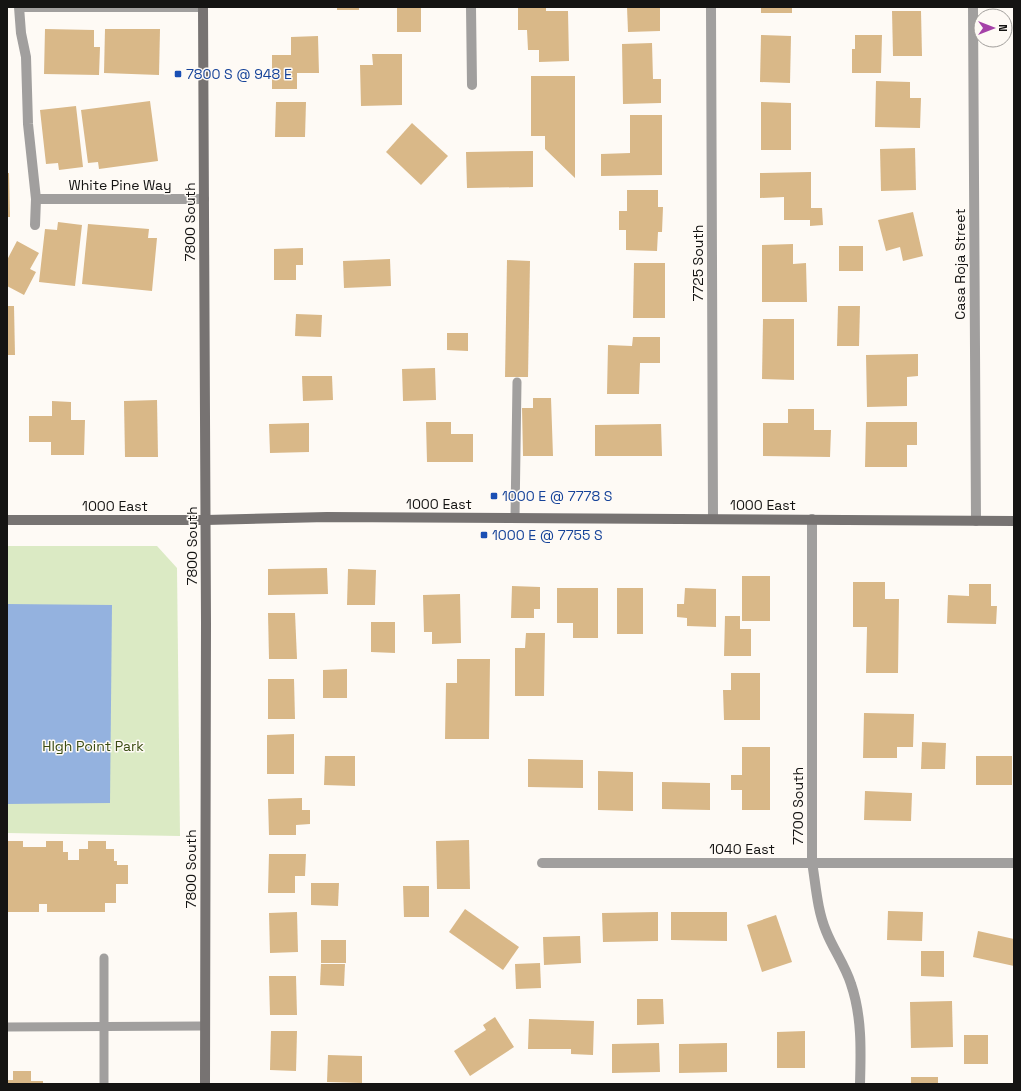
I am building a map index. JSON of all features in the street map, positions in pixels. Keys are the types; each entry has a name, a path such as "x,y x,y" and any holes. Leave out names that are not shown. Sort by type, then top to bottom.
{"main road":[{"name":"7800 South","path":"203,7 206,520 205,1084"},
{"name":"1000 East","path":"7,520 206,520 327,517 1014,521"}],"street":[{"path":"35,225 36,199 28,124 26,57 21,33 19,7 203,7"},
{"path":"471,7 472,85"},
{"name":"7725 South","path":"710,7 713,519"},
{"name":"Casa Roja Street","path":"973,7 976,520"},
{"name":"White Pine Way","path":"36,199 204,199"},
{"name":"7700 South","path":"812,519 812,862 819,908 826,932 839,956 851,984 858,1013 861,1042 860,1084"},
{"name":"1040 East","path":"542,864 812,862 1013,863"}],"lane":[{"path":"515,518 517,382"},
{"path":"104,958 104,1084"},
{"path":"7,1027 204,1026"}],"green space":[{"name":"HIgh Point Park","path":"7,546 157,546 177,568 180,836 7,833"}],"water":[{"path":"7,604 112,605 110,803 7,804"}],"building":[{"path":"337,7 359,7 359,10 337,10"},
{"path":"397,7 421,7 421,32 397,32"},
{"path":"518,7 546,7 546,11 568,11 569,61 539,62 539,50 528,50 527,30 518,30"},
{"path":"627,7 660,7 660,31 628,32"},
{"path":"761,7 792,7 792,13 761,13"},
{"path":"892,11 921,11 922,56 893,56"},
{"path":"45,29 94,30 94,47 100,47 99,75 44,74"},
{"path":"105,29 160,29 159,75 104,73"},
{"path":"761,35 791,36 790,83 760,82"},
{"path":"855,35 882,35 881,73 852,73 852,49 855,49"},
{"path":"318,36 319,73 297,73 297,89 272,89 272,55 291,55 291,37"},
{"path":"652,43 653,79 661,79 661,103 623,104 622,44"},
{"path":"372,54 402,54 402,105 361,106 360,65 373,65"},
{"path":"531,76 575,76 575,178 545,149 545,136 531,136"},
{"path":"876,81 910,82 910,98 921,98 920,128 875,127"},
{"path":"150,101 158,161 99,169 98,162 88,163 81,110"},
{"path":"276,102 306,102 305,137 275,137"},
{"path":"761,102 791,103 791,150 761,150"},
{"path":"76,106 83,167 59,170 58,163 46,164 40,110"},
{"path":"630,115 662,115 662,175 601,176 601,154 630,153"},
{"path":"412,123 448,156 421,185 386,152"},
{"path":"915,148 916,190 881,191 880,149"},
{"path":"533,151 533,187 467,188 466,152"},
{"path":"811,172 811,208 822,208 823,225 810,226 810,220 784,220 784,197 760,198 760,173"},
{"path":"7,173 9,173 10,217 7,217"},
{"path":"627,190 658,190 658,207 663,207 662,232 658,232 657,251 626,250 626,230 619,230 619,211 627,211"},
{"path":"913,212 923,256 903,261 900,247 886,251 878,220"},
{"path":"58,222 82,225 75,286 39,282 45,229 57,230"},
{"path":"88,224 149,229 148,238 157,238 152,291 82,284"},
{"path":"17,241 39,253 30,269 36,272 24,295 7,286 7,260"},
{"path":"793,244 793,264 806,263 807,302 762,302 762,245"},
{"path":"839,246 863,246 863,271 839,271"},
{"path":"303,248 303,265 296,265 296,280 274,280 274,249"},
{"path":"390,259 391,286 344,288 343,261"},
{"path":"507,260 530,261 528,377 505,377"},
{"path":"634,263 665,263 665,318 633,318"},
{"path":"7,306 14,306 15,355 7,355"},
{"path":"838,306 860,306 859,346 837,346"},
{"path":"296,314 322,315 321,337 295,336"},
{"path":"763,319 794,319 794,380 762,379"},
{"path":"447,333 468,333 468,351 447,350"},
{"path":"633,337 660,337 660,363 640,363 639,394 607,394 608,345 632,346"},
{"path":"918,354 918,376 907,377 907,406 867,407 866,355"},
{"path":"435,368 436,400 403,401 402,369"},
{"path":"302,376 332,376 333,400 303,401"},
{"path":"533,398 551,398 553,456 523,456 522,408 533,408"},
{"path":"157,400 158,457 125,457 124,401"},
{"path":"52,401 71,402 71,420 85,420 84,455 51,455 51,442 29,442 29,416 52,416"},
{"path":"788,409 814,409 814,430 831,430 830,457 763,456 763,423 788,423"},
{"path":"426,422 451,422 451,434 473,434 473,462 427,462"},
{"path":"866,422 917,422 917,445 907,445 907,467 865,467"},
{"path":"309,423 309,452 270,453 269,424"},
{"path":"661,424 662,456 595,456 595,425"},
{"path":"327,568 328,594 268,595 268,569"},
{"path":"348,569 376,570 375,605 347,605"},
{"path":"742,576 770,576 770,621 742,621"},
{"path":"853,582 885,582 885,599 899,599 898,673 866,673 867,627 853,627"},
{"path":"969,584 991,584 991,606 997,606 996,624 947,623 948,595 969,596"},
{"path":"512,586 540,587 540,609 534,609 534,618 511,618"},
{"path":"557,588 598,588 598,638 573,638 573,623 557,623"},
{"path":"617,588 643,588 643,634 617,634"},
{"path":"685,588 716,589 716,627 687,626 687,618 677,617 677,604 684,604"},
{"path":"460,594 461,643 432,644 432,632 424,632 423,595"},
{"path":"268,613 295,613 297,659 269,659"},
{"path":"725,616 740,616 740,629 751,629 751,656 724,656"},
{"path":"371,622 395,622 395,653 371,652"},
{"path":"526,633 545,633 544,696 515,696 515,648 525,648"},
{"path":"457,659 490,659 489,739 445,739 446,683 457,683"},
{"path":"347,669 347,698 323,698 323,670"},
{"path":"731,673 760,673 760,720 724,720 723,690 731,690"},
{"path":"268,679 294,679 295,719 268,719"},
{"path":"864,713 914,714 913,747 897,747 897,758 863,758"},
{"path":"294,734 294,774 267,774 267,735"},
{"path":"922,742 946,743 945,769 921,769"},
{"path":"742,747 770,747 770,810 742,810 742,790 731,790 731,775 742,775"},
{"path":"325,756 355,756 355,786 324,785"},
{"path":"976,756 1012,756 1012,785 976,785"},
{"path":"528,759 583,760 583,788 528,787"},
{"path":"598,771 633,772 633,811 598,810"},
{"path":"662,782 710,783 710,810 662,809"},
{"path":"865,791 912,793 911,821 864,820"},
{"path":"302,798 302,810 310,810 310,824 296,825 296,835 269,835 268,799"},
{"path":"469,840 470,889 437,889 436,841"},
{"path":"7,841 23,841 23,847 46,847 46,841 63,841 63,852 68,852 68,860 79,860 79,849 88,849 88,841 106,841 106,849 114,849 114,861 117,861 117,865 128,865 128,884 116,884 116,903 105,903 105,912 47,912 47,904 39,904 39,912 7,912"},
{"path":"269,854 306,854 305,876 295,876 295,893 268,893"},
{"path":"311,883 339,883 338,906 311,905"},
{"path":"403,886 429,886 429,917 404,917"},
{"path":"465,909 519,947 503,970 449,932"},
{"path":"888,911 923,912 922,941 887,940"},
{"path":"297,912 298,952 270,953 269,913"},
{"path":"658,912 658,941 603,942 602,913"},
{"path":"671,912 727,912 727,941 671,940"},
{"path":"776,915 792,962 762,972 747,925"},
{"path":"978,931 1014,939 1014,966 973,957"},
{"path":"580,936 581,963 544,965 543,937"},
{"path":"321,940 346,940 346,963 321,963"},
{"path":"921,951 944,951 944,977 921,976"},
{"path":"540,963 541,988 516,989 515,964"},
{"path":"321,964 345,964 344,986 320,985"},
{"path":"269,976 296,976 297,1015 270,1015"},
{"path":"637,999 663,999 664,1024 637,1025"},
{"path":"952,1001 953,1047 911,1048 910,1002"},
{"path":"495,1017 514,1047 470,1076 454,1051 486,1030 483,1025"},
{"path":"529,1019 594,1021 593,1055 571,1054 571,1049 528,1049"},
{"path":"271,1031 297,1031 296,1071 270,1070"},
{"path":"805,1031 805,1068 777,1068 777,1032"},
{"path":"964,1035 988,1035 988,1064 964,1064"},
{"path":"659,1043 660,1072 612,1073 612,1044"},
{"path":"727,1043 727,1072 679,1073 679,1044"},
{"path":"328,1055 362,1056 362,1083 327,1082"},
{"path":"13,1071 31,1071 31,1081 43,1081 43,1084 7,1084 7,1080 13,1080"},
{"path":"911,1077 938,1077 938,1084 911,1084"}],"place":[{"name":"7800 S @ 948 E","path":"178,74"},
{"name":"1000 E @ 7778 S","path":"494,496"},
{"name":"1000 E @ 7755 S","path":"484,535"}]}
